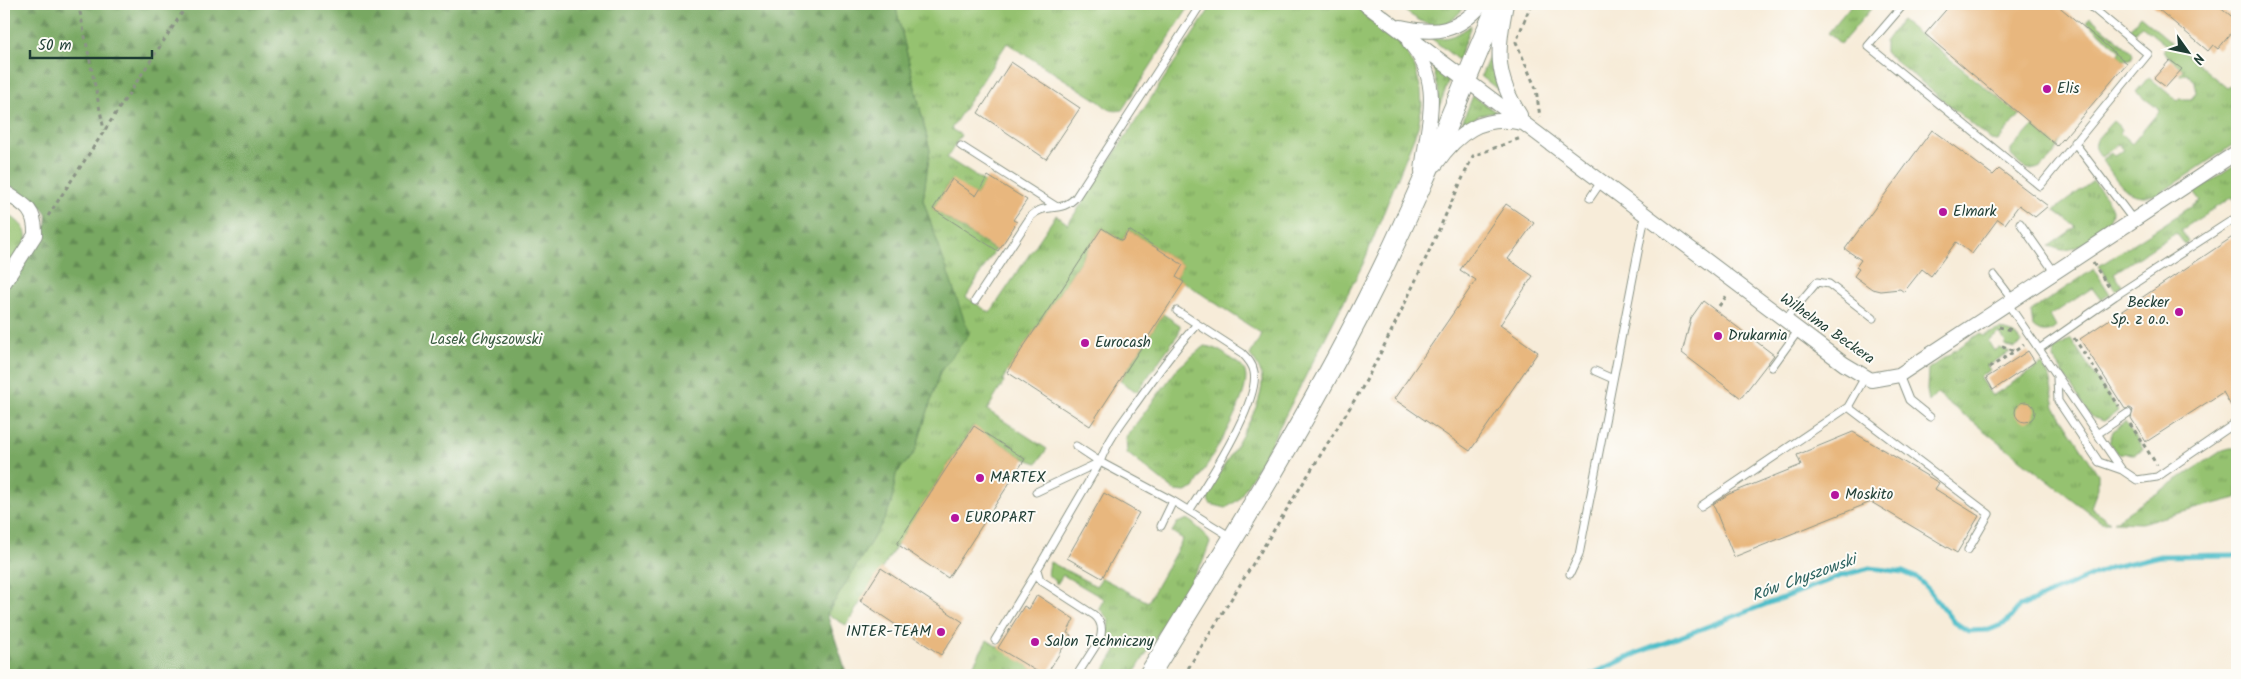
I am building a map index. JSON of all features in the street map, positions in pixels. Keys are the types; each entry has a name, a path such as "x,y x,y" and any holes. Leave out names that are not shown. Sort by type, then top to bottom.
{"main road":[{"path":"1149,675 1233,539 1310,408 1366,302 1420,188 1498,4"}],"street":[{"name":"Wilhelma Beckera","path":"1365,4 1466,78 1526,130 1601,182 1844,364 1871,380 1899,375 2237,152"},
{"path":"1396,26 1422,32 1436,32 1461,23 1482,4"},
{"path":"1506,4 1500,36 1501,76 1526,130"},
{"path":"1396,26 1426,67 1432,86 1430,125 1420,188"},
{"path":"1420,188 1439,160 1461,136 1475,126 1494,120 1511,120 1526,130"},
{"path":"4,192 23,203 30,210 34,218 35,235 4,283"}],"lane":[{"path":"975,301 1030,217 1041,210 1060,208 1070,203 1076,197 1201,4"},
{"path":"1904,4 1868,46 2040,186 2074,142 2148,54 2088,4"},
{"path":"2074,142 2134,220"},
{"path":"961,146 1060,208"},
{"path":"1590,198 1601,182"},
{"path":"1570,574 1579,555 1645,216"},
{"path":"2039,349 2237,217"},
{"path":"2020,223 2055,273"},
{"path":"1994,275 2057,377 2122,470"},
{"path":"1784,320 1817,282 1829,284 1873,318"},
{"path":"1177,311 1242,353 1248,360 1254,374 1251,395 1234,434 1189,511"},
{"path":"995,640 1118,428 1171,355 1197,324"},
{"path":"1772,367 1798,330"},
{"path":"1595,371 1613,379"},
{"path":"1899,375 1909,400 1930,417"},
{"path":"1701,506 1848,407 1865,377"},
{"path":"2057,377 2058,401 2099,462 2122,470 2137,480 2157,477 2163,474 2237,422"},
{"path":"1848,407 1989,514 1968,550"},
{"path":"2097,434 2126,414"},
{"path":"1076,446 1100,462 1173,501 1233,539"},
{"path":"1036,492 1100,462"},
{"path":"1161,526 1173,501"},
{"path":"1037,570 1040,580 1046,585 1094,614 1100,620 1102,632 1100,638 1077,675"}],"path":[{"path":"82,4 80,12 104,130"},
{"path":"35,235 188,4"},
{"path":"1531,4 1516,42 1536,89 1540,117"},
{"path":"1184,675 1362,388 1387,341 1473,156 1526,130"},
{"path":"1719,306 1730,291"},
{"path":"2068,329 2126,414 2163,474"},
{"path":"1989,368 2033,340"},
{"path":"2002,346 2016,351"}],"green space":[{"name":"Lasek Chyszowski","path":"4,4 895,4 930,150 923,200 969,334 940,372 915,452 896,474 891,504 884,520 827,614 847,675 4,675 4,290 47,224 46,213 39,204 4,182"},
{"path":"895,4 1191,4 1122,110 1114,111 1108,109 1097,100 1007,43 951,129 961,135 947,158 985,182 976,196 951,180 933,209 995,250 966,297 990,313 1056,215 1068,224 1213,4 1354,4 1393,34 1405,49 1415,68 1421,90 1422,105 1418,127 1363,264 1264,457 1238,500 1226,508 1210,504 1208,499 1210,489 1250,421 1256,407 1262,382 1261,374 1250,355 1262,334 1176,277 1183,265 1129,230 1122,241 1102,228 1007,372 1002,381 1004,382 987,410 1047,449 1037,463 1025,459 973,426 846,625 827,614 884,520 891,504 896,474 915,452 940,372 950,356 935,237 923,200 930,150"},
{"path":"1395,4 1466,4 1449,22 1432,25 1423,22"},
{"path":"1852,4 1875,4 1841,44 1828,33"},
{"path":"2140,16 2227,88 2237,82 2237,142 2159,194 2148,196 2139,196 2124,188 2102,159 2111,153 2114,156 2124,150 2119,144 2101,157 2095,147 2097,139 2113,121 2122,129 2120,133 2132,144 2160,110 2136,92 2149,77 2177,101 2179,99 2191,99 2196,93 2195,81 2187,74 2180,75 2183,69 2163,52 2167,46 2141,25 2133,35 2128,31"},
{"path":"2090,17 2131,51 2133,55 2131,59 2123,60 2118,56 2121,51 2086,21"},
{"path":"1901,20 2020,115 1998,141 1991,140 1885,52 1885,42"},
{"path":"1471,25 1458,60 1431,38 1453,36"},
{"path":"1492,50 1498,90 1481,76"},
{"path":"1432,63 1450,77 1439,107 1438,88"},
{"path":"1473,96 1496,112 1480,115 1460,127"},
{"path":"2033,126 2053,143 2061,136 2061,141 2045,164 2039,168 2032,169 2025,168 2018,163 2011,154 2011,150"},
{"path":"2237,163 2237,204 2232,197 2181,230 2188,241 2186,244 2176,233 2114,273 2122,286 2115,290 2099,266 2200,201 2194,192"},
{"path":"2093,181 2111,206 2111,217 2107,223 2086,242 2071,249 2060,250 2049,246 2076,227 2054,210"},
{"path":"4,212 23,227 26,241 23,249 4,276"},
{"path":"2094,269 2110,294 2101,300 2092,288 2050,316 2056,327 2053,329 2048,332 2042,332 2033,327 2031,311"},
{"path":"1163,314 1180,325 1179,333 1137,392 1120,381"},
{"path":"2000,329 2015,334 2022,343 2015,348 2006,346 2000,333 1988,341 1994,351 1999,348 2010,352 1987,366 1990,370 1979,377 1992,396 2042,364 2049,376 2055,407 2098,474 2098,488 2091,507 2110,522 2101,522 1937,394 1929,402 1927,390 1928,369 1980,333 1983,336"},
{"path":"2071,339 2118,411 2104,421 2094,418 2089,414 2054,359 2054,350"},
{"path":"1204,346 1218,350 1239,364 1245,372 1246,383 1236,413 1194,488 1185,492 1175,491 1127,453 1126,437 1178,368"},
{"path":"2125,422 2143,449 2134,454 2117,453 2109,443 2113,431"},
{"path":"2237,448 2237,498 2141,523 2113,522 2223,450"},
{"path":"1188,519 1204,533 1210,542 1203,561 1133,675 1101,675 1117,649 1106,642 1109,620 1099,608 1104,599 1063,575 1057,584 1048,575 1050,562 1096,586 1102,578 1148,602 1183,539 1172,532 1177,523"},
{"path":"987,640 1043,675 968,675"}],"building":[{"name":"Elis","path":"1951,4 2056,4 2127,63 2057,146 1925,34"},
{"path":"2152,4 2217,4 2237,21 2237,26 2218,49 2213,45 2208,51"},
{"path":"2170,60 2182,69 2166,87 2154,78"},
{"path":"1011,62 1080,108 1046,159 978,113"},
{"name":"Elmark","path":"1932,130 1993,175 1999,169 2048,206 2035,217 2019,205 2005,224 1998,219 1972,254 1956,242 1931,276 1922,269 1904,292 1900,289 1880,291 1872,289 1854,276 1859,269 1856,267 1861,260 1845,249"},
{"path":"988,176 1027,200 1013,220 1017,222 998,251 933,209 952,179 976,196"},
{"path":"1506,204 1534,223 1508,259 1533,276 1500,325 1538,352 1470,451 1394,399 1476,280 1460,270"},
{"name":"Eurocash","path":"1102,228 1122,241 1129,230 1183,265 1176,277 1184,282 1090,426 1007,372"},
{"name":"Becker Sp. z o.o.","path":"2237,234 2237,416 2223,392 2146,442 2131,418 2133,410 2130,408 2125,409 2080,339"},
{"name":"Drukarnia","path":"1703,301 1774,355 1741,398 1682,353 1691,318"},
{"path":"2028,351 2035,362 1993,390 1986,378"},
{"path":"2021,402 2029,402 2035,408 2035,416 2029,422 2021,422 2015,416 2015,408"},
{"path":"974,426 1025,459 948,578 897,544"},
{"name":"Moskito","path":"1853,432 1939,483 1935,489 1979,516 1957,553 1871,502 1734,557 1713,504 1729,494 1801,465 1797,455"},
{"path":"1104,493 1139,513 1102,578 1067,558"},
{"path":"881,568 963,622 941,655 860,601"},
{"name":"Salon Techniczny","path":"1037,595 1074,619 1067,633 1071,635 1046,675 998,648 1024,606 1029,609"}],"waterway":[{"name":"Rów Chyszowski","path":"1590,675 1640,652 1843,575 1870,568 1903,572 1917,578 1953,621 1968,631 1989,630 2006,623 2019,607 2109,568 2160,556 2237,555"}],"place":[{"name":"Elis","path":"2047,89"},
{"name":"Elmark","path":"1943,212"},
{"name":"Becker Sp. z o.o.","path":"2179,312"},
{"name":"Drukarnia","path":"1718,336"},
{"name":"Eurocash","path":"1085,343"},
{"name":"MARTEX","path":"980,478"},
{"name":"Moskito","path":"1835,495"},
{"name":"EUROPART","path":"955,518"},
{"name":"INTER-TEAM","path":"941,632"},
{"name":"Salon Techniczny","path":"1035,642"}]}
